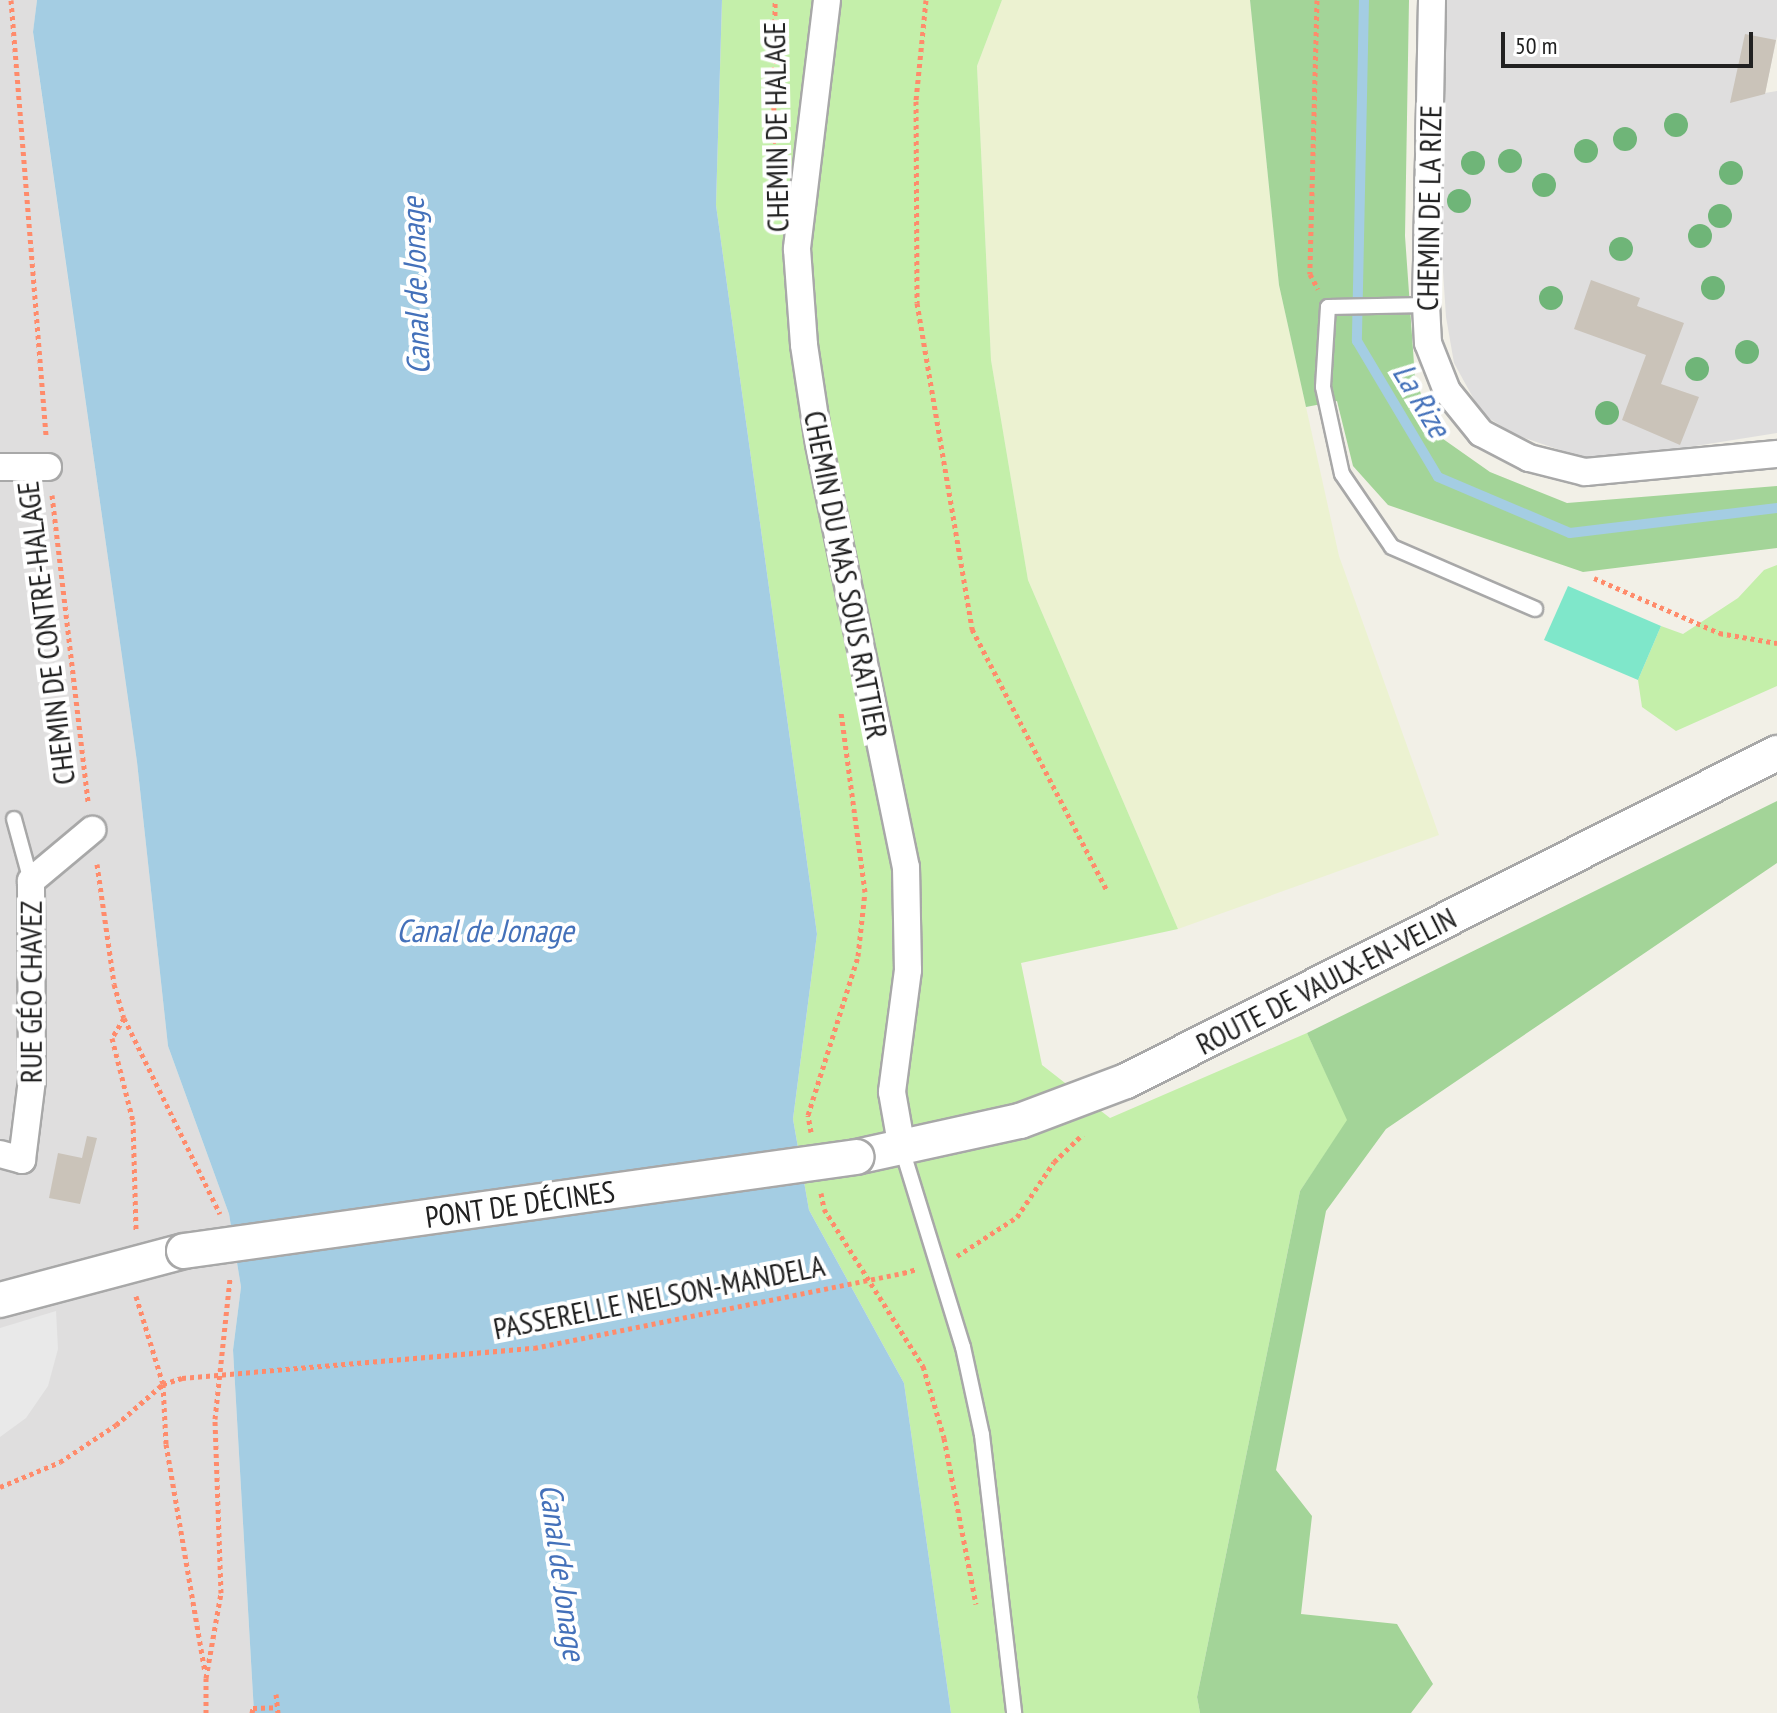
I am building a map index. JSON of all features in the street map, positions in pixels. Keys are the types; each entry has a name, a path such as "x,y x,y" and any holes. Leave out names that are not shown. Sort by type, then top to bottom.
{"street":[{"name":"CHEMIN DU MAS SOUS RATTIER","path":"827,0 798,265 819,444 906,867 908,970 892,1092 902,1149"},
{"name":"CHEMIN DE LA RIZE","path":"1432,0 1426,305 1428,343 1447,391 1481,433 1529,458 1585,472 1777,454"},
{"path":"0,467 48,467"},
{"name":"ROUTE DE VAULX-EN-VELIN","path":"856,1157 1020,1121 1126,1081 1777,753"},
{"name":"RUE GÉO CHAVEZ","path":"0,1154 22,1160 32,1080 31,881 92,830"},
{"name":"PONT DE DÉCINES","path":"0,1300 184,1251 856,1157"}],"lane":[{"path":"1426,305 1328,307 1323,387 1342,474 1392,547 1535,609"},
{"path":"14,819 31,881"},
{"path":"902,1149 963,1347 982,1435 1014,1713"}],"path":[{"name":"CHEMIN DE CONTRE-HALAGE","path":"11,0 48,467 92,830"},
{"name":"CHEMIN DE HALAGE","path":"774,181 775,0"},
{"path":"926,0 916,101 917,303 972,629 1107,890"},
{"path":"1317,0 1310,274 1328,307"},
{"path":"1594,578 1719,633 1777,643"},
{"path":"124,1018 112,1038 133,1121 136,1298 163,1384 166,1444 206,1678"},
{"name":"PASSERELLE NELSON-MANDELA","path":"163,1384 182,1378 534,1348 903,1273"},
{"path":"0,1487 60,1462 116,1425 163,1384"},
{"path":"252,1713 253,1708 277,1710 276,1694"}],"shaded area":[{"path":"0,0 37,0 33,33 137,762 168,1046 229,1214 241,1287 233,1350 254,1713 0,1713"},
{"path":"1445,0 1777,0 1777,36 1765,93 1777,91 1777,433 1595,462 1516,435 1482,414 1454,363 1446,317 1442,256"},
{"path":"56,1311 58,1349 48,1386 26,1418 0,1437 0,1328"}],"green space":[{"path":"722,0 1002,0 977,66 991,360 1028,580 1178,929 1021,963 1042,1065 1110,1118 1307,1033 1348,1120 1300,1191 1197,1697 1200,1713 951,1713 904,1383 809,1210 793,1119 817,934 716,205"},
{"path":"1002,0 1250,0 1279,285 1339,556 1439,835 1178,929 1028,580 991,360 977,66"},
{"path":"1250,0 1409,0 1405,236 1415,378 1436,434 1490,472 1567,503 1777,486 1777,548 1583,572 1388,505 1353,466 1337,401 1306,407 1279,285"},
{"path":"1777,565 1777,686 1676,731 1642,707 1638,680 1661,626 1683,634 1738,598 1764,570"},
{"path":"1568,586 1661,626 1638,680 1544,640"},
{"path":"1777,801 1777,863 1386,1129 1326,1211 1276,1470 1312,1516 1301,1614 1397,1624 1433,1684 1411,1713 1200,1713 1197,1697 1300,1191 1347,1120 1307,1033"}],"water":[{"name":"Canal de Jonage","path":"37,0 722,0 716,205 817,934 793,1119 809,1210 904,1383 951,1713 254,1713 233,1350 241,1287 229,1214 168,1046 137,762 33,32"}],"building":[{"path":"1745,34 1776,40 1765,94 1730,103"},
{"path":"1591,280 1640,298 1637,306 1684,323 1661,384 1699,397 1680,445 1622,420 1646,355 1574,329"},
{"path":"87,1136 97,1138 80,1204 49,1198 58,1153 82,1158"}],"waterway":[{"name":"La Rize","path":"1364,0 1357,341 1438,477 1570,533 1777,508"}]}
